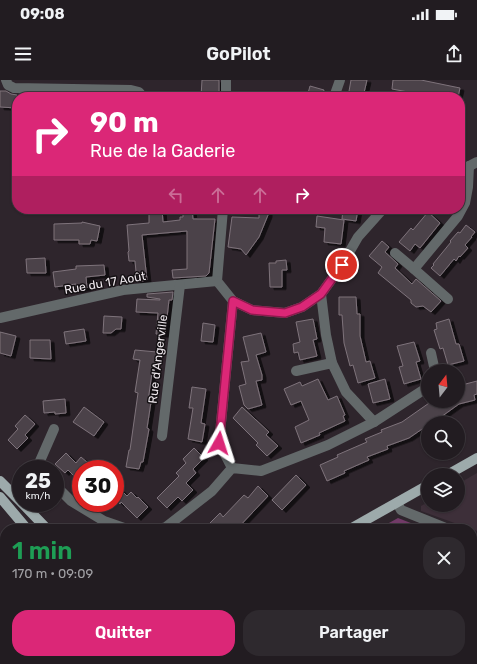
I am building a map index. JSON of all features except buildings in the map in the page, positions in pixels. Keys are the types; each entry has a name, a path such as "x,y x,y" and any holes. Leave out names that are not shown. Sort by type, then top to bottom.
{"main road":[{"path":"459,468 477,458"},
{"path":"0,481 12,494"},
{"path":"359,524 421,489"},
{"path":"1,502 22,524"},
{"path":"30,512 42,524"}],"street":[{"path":"6,80 8,85 14,88 131,90 139,92"},
{"path":"226,80 226,92"},
{"path":"336,92 340,80"},
{"path":"465,202 468,187 469,166"},
{"path":"223,214 217,281 233,301 252,310 285,313 302,307 321,294 342,265 358,237 378,214"},
{"path":"414,269 459,214"},
{"path":"395,253 448,299"},
{"name":"Rue du 17 Août","path":"0,318 123,290 217,281"},
{"name":"Rue d'Angerville","path":"162,436 180,285"},
{"path":"321,294 326,335 332,363 346,392 374,422"},
{"path":"232,468 219,443 233,301"},
{"path":"431,353 433,364"},
{"path":"296,371 332,363"},
{"path":"232,468 262,471 328,445 374,422 421,392"},
{"path":"40,460 54,429"},
{"path":"170,524 212,490 232,468"},
{"path":"64,495 70,501 104,521 113,524"},
{"path":"397,503 401,510 436,524"}],"shaded area":[{"path":"477,473 477,524 457,524 424,512 465,512 465,480"},
{"path":"398,518 413,524 387,524"}],"route":[{"path":"219,443 233,301 252,310 285,313 302,307 321,294 342,265"}]}
